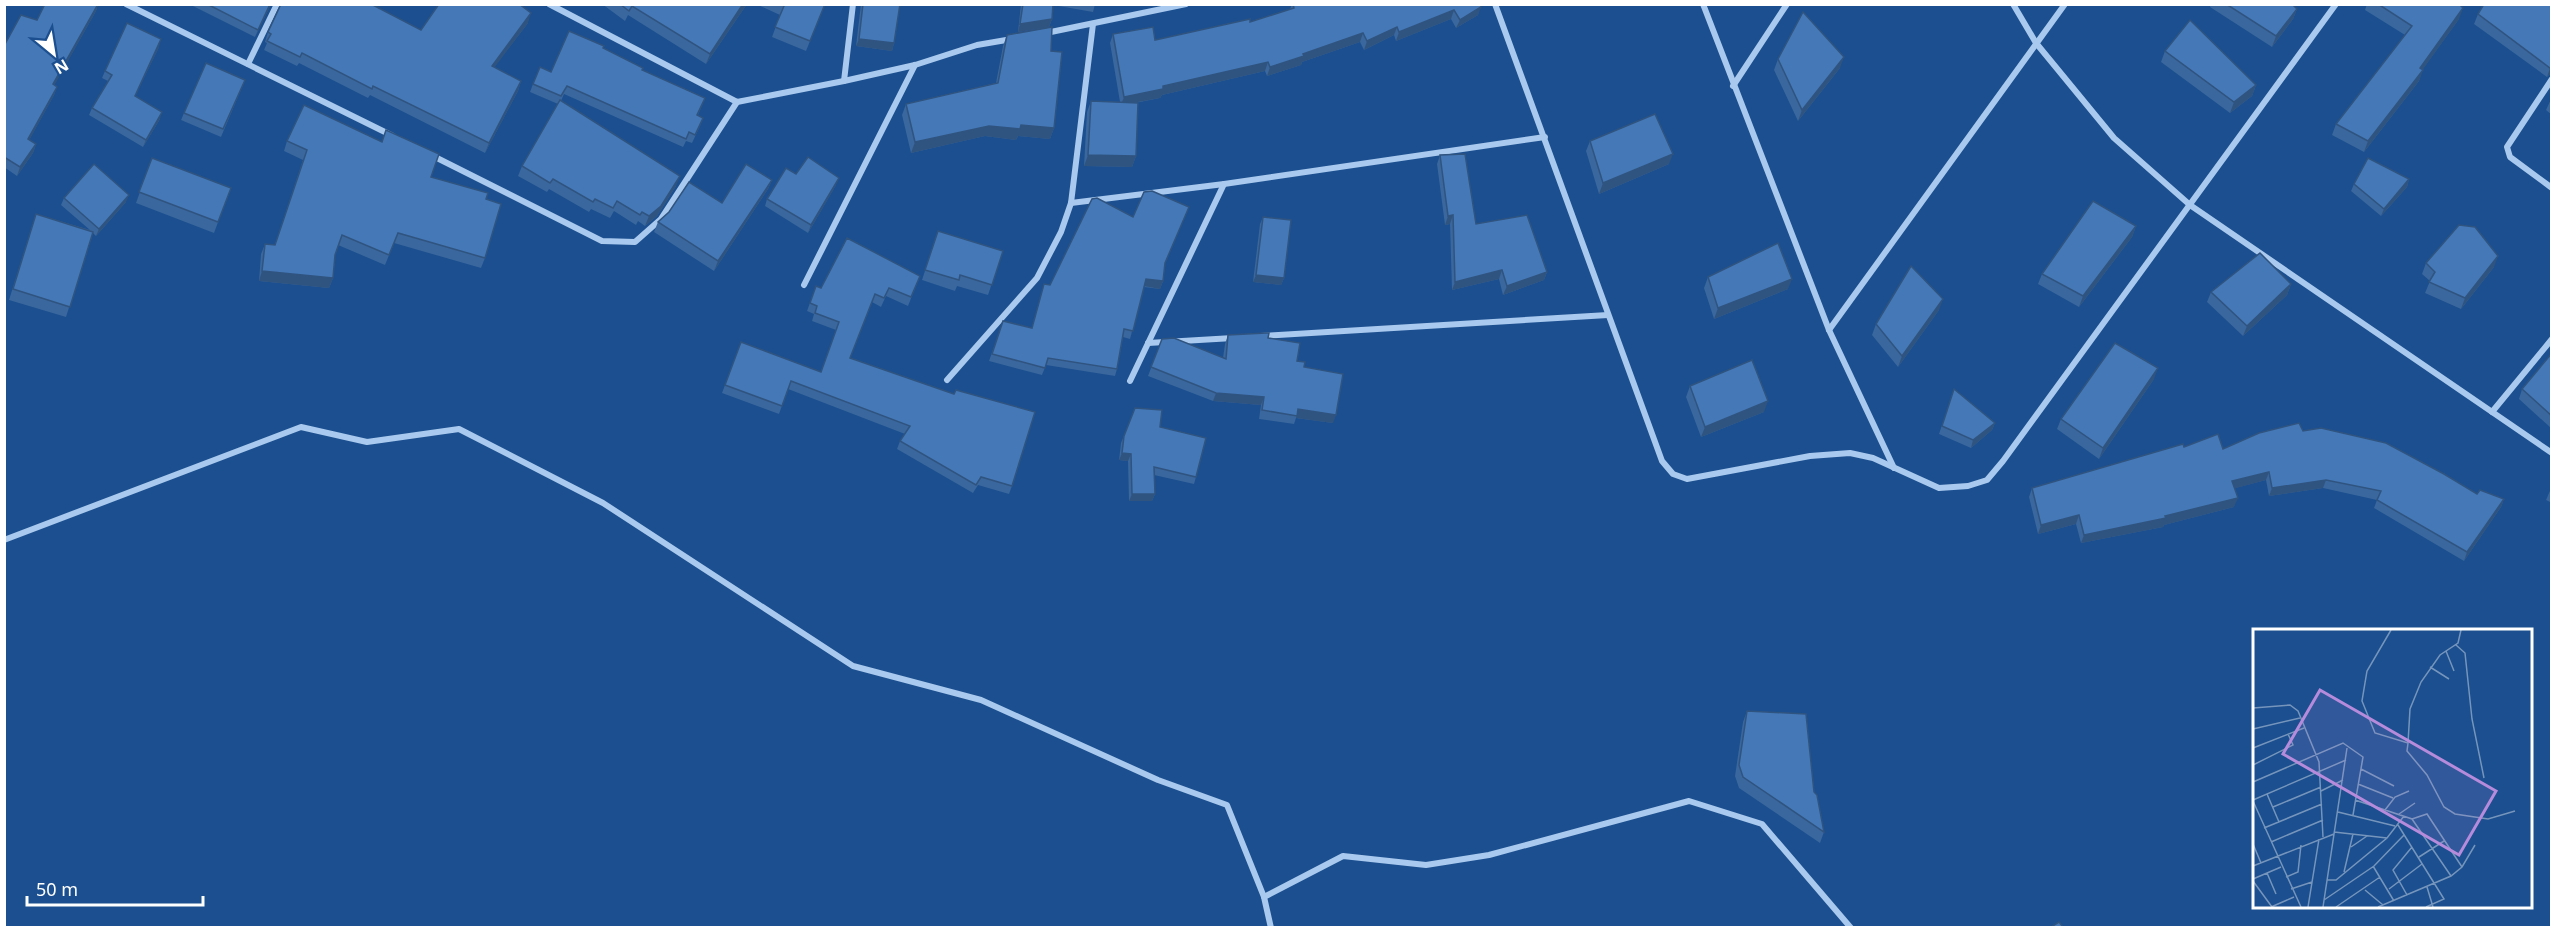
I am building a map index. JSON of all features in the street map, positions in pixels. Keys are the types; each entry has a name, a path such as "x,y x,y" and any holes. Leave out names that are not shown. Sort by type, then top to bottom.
{"street":[{"path":"126,4 404,142"},
{"path":"248,64 277,4"},
{"path":"549,4 737,102 915,65 977,45 1024,37"},
{"path":"844,81 853,4"},
{"path":"1035,35 1186,4"},
{"path":"1496,4 1662,462 1673,474 1687,479 1810,456 1850,453 1873,458 1939,488 1968,486 1987,480 2003,461 2336,4"},
{"path":"1703,4 1829,330 1894,468"},
{"path":"1733,86 1787,4"},
{"path":"2013,4 2036,43 2114,138 2190,205 2552,453"},
{"path":"1829,330 2065,4"},
{"path":"947,380 1037,278 1061,232 1071,203 1094,24"},
{"path":"804,285 915,65"},
{"path":"2552,79 2507,147 2510,157 2552,188"},
{"path":"425,152 602,241 635,242 661,219 737,102"},
{"path":"1071,203 1224,184 1545,137"},
{"path":"1130,381 1224,184"},
{"path":"1254,336 1608,315"},
{"path":"1148,343 1242,337"},
{"path":"2492,412 2552,339"},
{"path":"4,540 301,427 367,442 459,429 603,503 853,666 981,700 1158,780 1227,805 1264,897 1270,927"},
{"path":"1264,897 1343,856 1426,865 1500,852 1689,801 1762,824 1851,927"}],"building":[{"path":"45,4 98,4 53,84 57,87 28,139 36,144 20,167 4,157 4,46 21,15 37,20"},
{"path":"207,4 270,4 258,30"},
{"path":"281,4 371,4 421,30 439,4 519,4 531,13 492,66 521,81 489,143 373,86 372,89 302,53 300,57 267,41 271,34 268,32"},
{"path":"620,4 743,4 710,54 632,6 629,11"},
{"path":"781,4 825,4 810,41 775,27 784,6"},
{"path":"863,4 900,4 894,43 859,39"},
{"path":"1023,4 1053,4 1052,19 1020,24"},
{"path":"1293,4 1480,4 1481,7 1460,20 1454,10 1399,32 1397,27 1367,41 1363,33 1270,67 1268,62 1124,97 1113,34 1153,27 1155,40 1250,19 1250,22 1294,8"},
{"path":"2226,4 2292,4 2297,9 2276,36"},
{"path":"2378,4 2459,4 2463,8 2420,68 2423,70 2368,141 2336,124 2412,26"},
{"path":"2484,4 2552,4 2552,67 2550,68 2478,14"},
{"path":"1803,12 1844,57 1802,110 1778,59"},
{"path":"2190,20 2256,85 2234,102 2165,51"},
{"path":"127,23 161,39 135,96 162,112 146,140 92,108 112,75 105,71"},
{"path":"1052,27 1051,51 1062,52 1054,128 1021,125 1020,129 989,126 915,142 906,104 998,83 1007,35"},
{"path":"569,31 604,46 603,48 643,68 642,70 705,98 697,115 703,118 695,135 689,132 686,139 567,86 561,96 533,84 540,67 551,72"},
{"path":"206,63 245,80 223,129 184,113"},
{"path":"560,100 680,176 661,206 649,216 642,212 640,215 617,201 613,208 595,199 593,202 553,179 550,183 522,166"},
{"path":"1091,101 1138,103 1136,156 1088,155"},
{"path":"304,105 382,142 386,130 439,154 431,177 488,193 486,199 501,204 485,258 398,233 389,255 342,235 335,255 333,278 262,271 265,244 275,245 307,150 287,141"},
{"path":"1655,114 1673,154 1603,183 1590,141"},
{"path":"1465,154 1476,224 1527,215 1547,272 1507,286 1502,270 1455,282 1453,215 1448,216 1440,155"},
{"path":"808,157 839,178 811,225 767,199 786,168 796,174"},
{"path":"152,158 231,188 218,222 139,192"},
{"path":"2368,158 2409,179 2384,209 2354,184"},
{"path":"94,164 129,195 99,229 64,198"},
{"path":"746,164 772,180 718,261 658,222 669,212 689,182 722,203"},
{"path":"1152,191 1189,207 1165,263 1163,281 1146,279 1133,331 1124,329 1117,369 1048,358 1045,368 992,354 1003,321 1032,328 1044,284 1050,285 1092,199 1097,198 1133,217 1144,192"},
{"path":"2093,201 2136,226 2083,296 2042,274"},
{"path":"36,214 93,232 70,307 13,289"},
{"path":"1263,217 1291,220 1284,278 1256,275"},
{"path":"2459,225 2475,227 2498,256 2465,298 2429,282 2435,272 2426,263"},
{"path":"938,231 1003,251 992,285 960,275 959,280 925,270"},
{"path":"847,238 920,276 911,297 889,288 884,298 875,294 850,358 954,394 956,390 1035,412 1012,486 981,477 976,485 900,441 910,426 791,381 782,406 725,385 741,342 821,372 839,322 815,313 817,306 810,303 816,286 821,288"},
{"path":"1778,243 1792,279 1718,308 1708,277"},
{"path":"2260,253 2291,284 2247,326 2211,292"},
{"path":"1911,266 1943,299 1902,356 1876,324"},
{"path":"1269,333 1268,338 1300,343 1297,361 1305,362 1304,367 1343,374 1336,415 1298,409 1297,416 1262,410 1264,397 1216,393 1151,367 1162,339 1174,338 1226,359 1228,335"},
{"path":"2115,343 2158,368 2103,448 2061,419"},
{"path":"2552,353 2552,416 2522,389"},
{"path":"1752,360 1768,401 1705,427 1690,386"},
{"path":"1954,389 1995,423 1973,440 1942,426"},
{"path":"1135,408 1162,410 1160,427 1206,438 1196,477 1154,467 1155,494 1132,494 1131,454 1122,453 1124,436"},
{"path":"2299,423 2303,431 2321,428 2386,443 2477,494 2480,490 2504,499 2467,552 2377,500 2381,491 2326,480 2272,488 2269,472 2232,481 2238,498 2165,516 2166,518 2084,535 2079,515 2041,525 2032,488 2183,444 2184,447 2218,434 2223,449 2259,433"},
{"path":"1747,711 1806,714 1814,792 1817,795 1824,832 1743,777 1739,765"},
{"path":"2059,922 2063,927 2051,927"}]}
